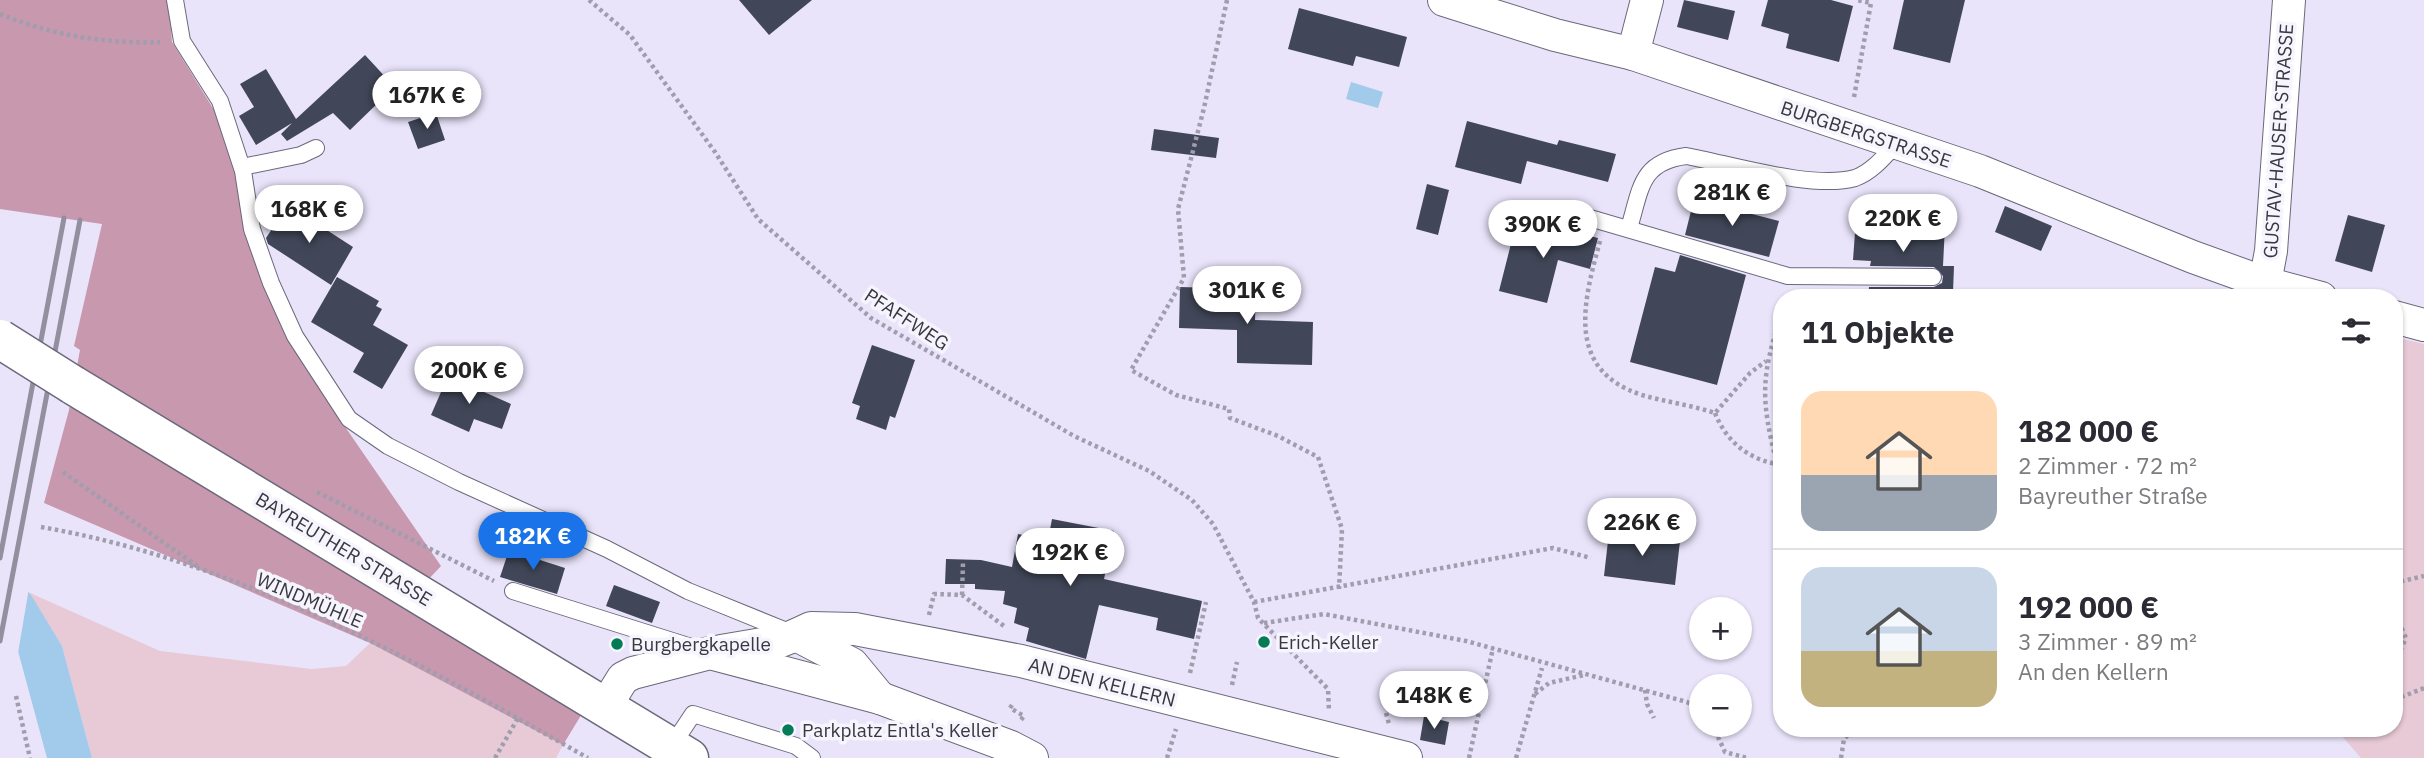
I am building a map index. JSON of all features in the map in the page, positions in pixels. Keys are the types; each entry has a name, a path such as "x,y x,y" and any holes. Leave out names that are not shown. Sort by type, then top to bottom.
{"street":[{"name":"BURGBERGSTRASSE","path":"1444,0 1555,35 1633,54 1980,172 2265,283 2287,289"},
{"path":"1633,54 1647,0"},
{"name":"GUSTAV-HAUSER-STRASSE","path":"2265,283 2271,251 2289,0"},
{"path":"2403,319 2424,325"},
{"name":"BAYREUTHER STRASSE","path":"0,339 73,386 680,753"},
{"name":"AN DEN KELLERN","path":"605,707 623,678 633,673 710,653 781,641 811,628 855,629 1018,661 1406,758"},
{"path":"796,635 852,664 880,698"},
{"path":"710,653 880,698 1011,747 1032,758"}],"lane":[{"path":"175,0 182,41 220,101 242,167 252,229 271,283 295,336 349,419 388,446 459,482 607,549 688,591 796,635"},
{"path":"1629,228 1647,171 1665,159 1686,156 1826,183 1857,178 1878,164 1896,144"},
{"path":"242,167 301,155 316,148"},
{"path":"1559,209 1788,276 1933,276"},
{"path":"513,591 710,653"},
{"path":"680,753 693,714 796,746 812,758"}],"path":[{"name":"PFAFFWEG","path":"589,0 630,35 715,152 758,219 871,318 1074,436 1149,471 1192,500 1213,524 1254,602 1258,618 1328,689 1329,703"},
{"path":"1227,0 1204,108 1178,209 1184,278 1131,370 1176,395 1229,409 1230,418 1278,436 1318,457 1342,529 1339,589"},
{"path":"1849,129 1871,3 1857,0"},
{"path":"0,14 68,36 124,44 182,41"},
{"path":"1605,221 1587,291 1584,324 1589,351 1601,369 1623,386 1641,394 1715,413 1728,438 1761,461 1773,463"},
{"path":"1773,340 1766,361 1764,413 1773,444"},
{"path":"1715,413 1750,373 1766,361"},
{"path":"63,471 203,570"},
{"path":"333,499 513,591"},
{"name":"WINDMÜHLE","path":"41,527 79,533 203,570 385,648 588,758"},
{"path":"1254,602 1339,589 1553,548 1591,558"},
{"path":"962,595 963,563"},
{"path":"2403,581 2424,576"},
{"path":"927,628 934,594 962,595 1003,626 1013,639 1018,661"},
{"path":"1183,702 1206,602"},
{"path":"1264,623 1324,614 1493,648 1689,703"},
{"path":"1469,758 1493,648"},
{"path":"1230,693 1237,662"},
{"path":"1516,758 1542,668"},
{"path":"1534,695 1549,683 1586,674"},
{"path":"2403,696 2424,688"},
{"path":"1645,690 1647,704 1654,718"},
{"path":"16,695 30,758"},
{"path":"495,758 518,718"},
{"path":"1718,737 1726,752 1747,758"},
{"path":"1840,758 1846,737"}],"shaded area":[{"path":"0,0 169,0 172,42 219,118 273,302 339,418 441,566 407,602 583,712 563,745 370,643 44,503 69,410 80,350 74,346 102,224 0,209"},
{"path":"2403,339 2424,344 2424,758 2361,758 2343,737 2403,737"},
{"path":"28,592 160,651 312,669 346,666 370,643 563,745 556,758 92,758 62,646"}],"water":[{"path":"1351,82 1383,92 1378,108 1346,99"},
{"path":"0,561 31,595 62,646 92,758 47,758 18,651 0,623"}],"pier":[{"path":"0,558 29,588 17,659 0,630"}],"building":[{"path":"739,0 812,0 769,35"},
{"path":"1684,0 1735,11 1728,40 1677,27"},
{"path":"1768,0 1831,0 1853,6 1839,62 1786,48 1789,34 1761,26"},
{"path":"1904,0 1965,0 1950,63 1893,49"},
{"path":"1299,8 1407,37 1399,67 1356,56 1353,66 1288,49"},
{"path":"365,55 390,82 375,96 380,101 350,130 333,113 287,141 281,134 292,123 256,145 239,116 254,107 240,84 266,69 296,119"},
{"path":"436,113 445,140 418,149 408,122"},
{"path":"1467,121 1557,145 1559,140 1616,154 1608,182 1527,161 1521,184 1455,167"},
{"path":"1154,129 1219,138 1216,158 1151,150"},
{"path":"1427,184 1449,190 1438,235 1416,229"},
{"path":"1694,199 1779,221 1769,257 1685,235"},
{"path":"288,205 353,247 331,285 268,244 266,238"},
{"path":"2005,206 2052,226 2041,251 1995,232"},
{"path":"2348,215 2385,225 2372,272 2335,261"},
{"path":"1856,219 1945,225 1943,266 1954,266 1953,289 1869,289 1934,287 1942,283 1943,276 1934,267 1870,266 1871,261 1853,260"},
{"path":"1548,226 1598,238 1590,269 1558,260 1547,303 1499,291 1515,228 1546,236"},
{"path":"1680,255 1746,275 1717,385 1630,362 1655,267 1675,272"},
{"path":"337,277 379,301 376,306 382,309 373,325 408,345 382,389 353,372 364,353 311,322"},
{"path":"1180,287 1256,289 1255,320 1313,322 1312,365 1237,363 1237,330 1179,328"},
{"path":"872,345 915,360 895,418 890,416 886,430 856,419 860,406 852,403"},
{"path":"448,376 511,404 502,429 474,419 469,432 431,415"},
{"path":"1052,519 1114,531 1104,579 1202,601 1194,639 1156,630 1158,618 1099,605 1086,659 1026,641 1029,628 1014,623 1017,608 1003,604 1005,591 975,589 975,584 945,584 946,559 981,560 1012,567 1018,534 1048,540"},
{"path":"1609,532 1680,541 1675,585 1604,576"},
{"path":"509,550 565,568 557,594 500,577"},
{"path":"614,585 660,602 652,623 606,606"},
{"path":"1424,716 1449,722 1445,745 1420,740"}],"railway":[{"path":"0,558 64,218"},
{"path":"0,641 80,220"}],"place":[{"name":"Erich-Keller","path":"1264,642"},
{"name":"Burgbergkapelle","path":"617,644"},
{"name":"Parkplatz Entla's Keller","path":"788,730"}]}
